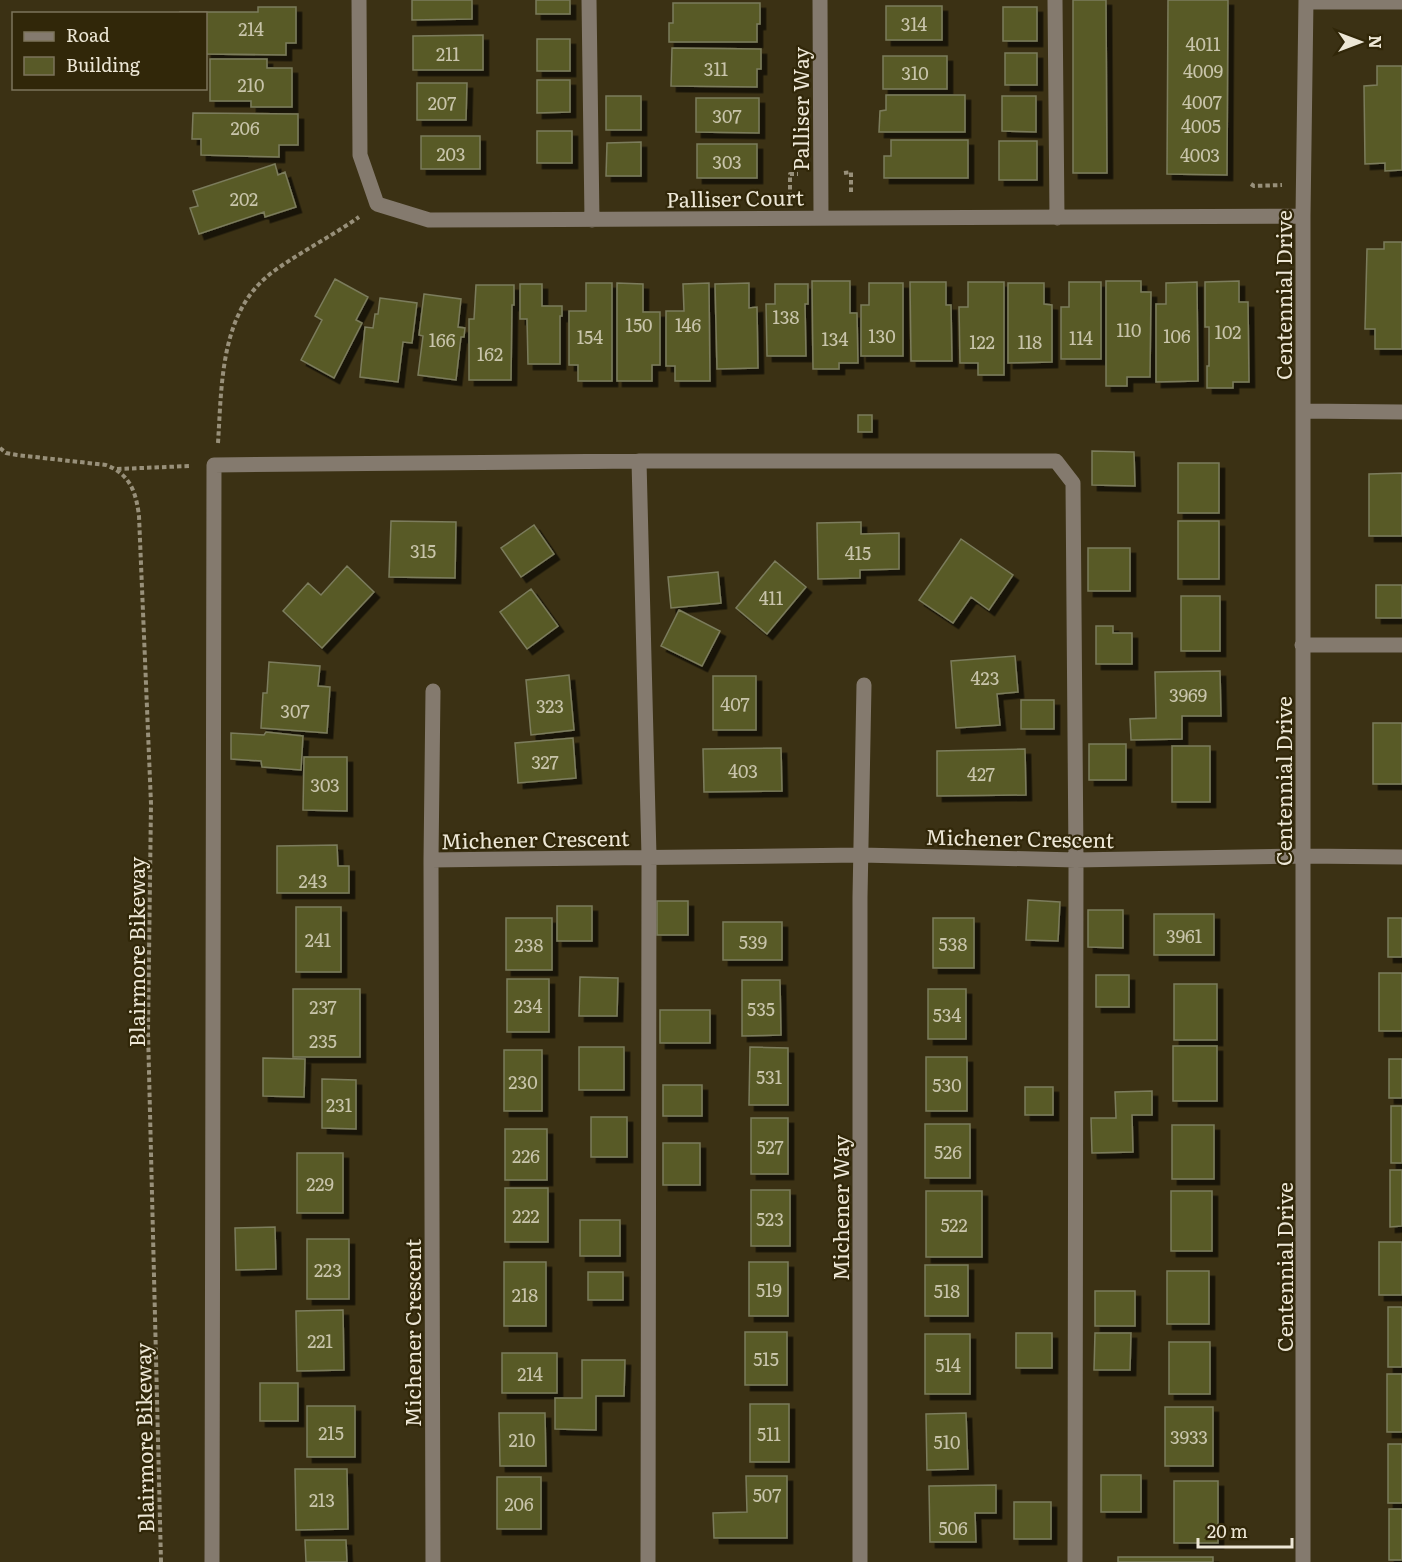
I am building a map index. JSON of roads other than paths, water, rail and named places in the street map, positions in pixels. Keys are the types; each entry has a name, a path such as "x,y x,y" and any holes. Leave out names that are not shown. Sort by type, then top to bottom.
{"street":[{"name":"Palliser Court","path":"359,0 360,155 378,204 429,220 1303,216"},
{"path":"589,0 592,220"},
{"name":"Palliser Way","path":"820,0 821,217"},
{"path":"1055,0 1057,218"},
{"path":"1306,1 1402,2"},
{"name":"Centennial Drive","path":"1303,1562 1302,645 1303,185 1306,1"},
{"path":"1303,411 1402,412"},
{"path":"639,461 649,856 648,1562"},
{"path":"212,1562 214,465 639,461 1056,461 1073,483 1076,860 1075,1562"},
{"path":"1302,645 1402,645"},
{"name":"Michener Way","path":"860,1562 861,855 864,686"},
{"path":"431,860 433,691"},
{"name":"Michener Crescent","path":"433,1562 431,860 861,855 1076,860 1303,856 1402,857"}]}
